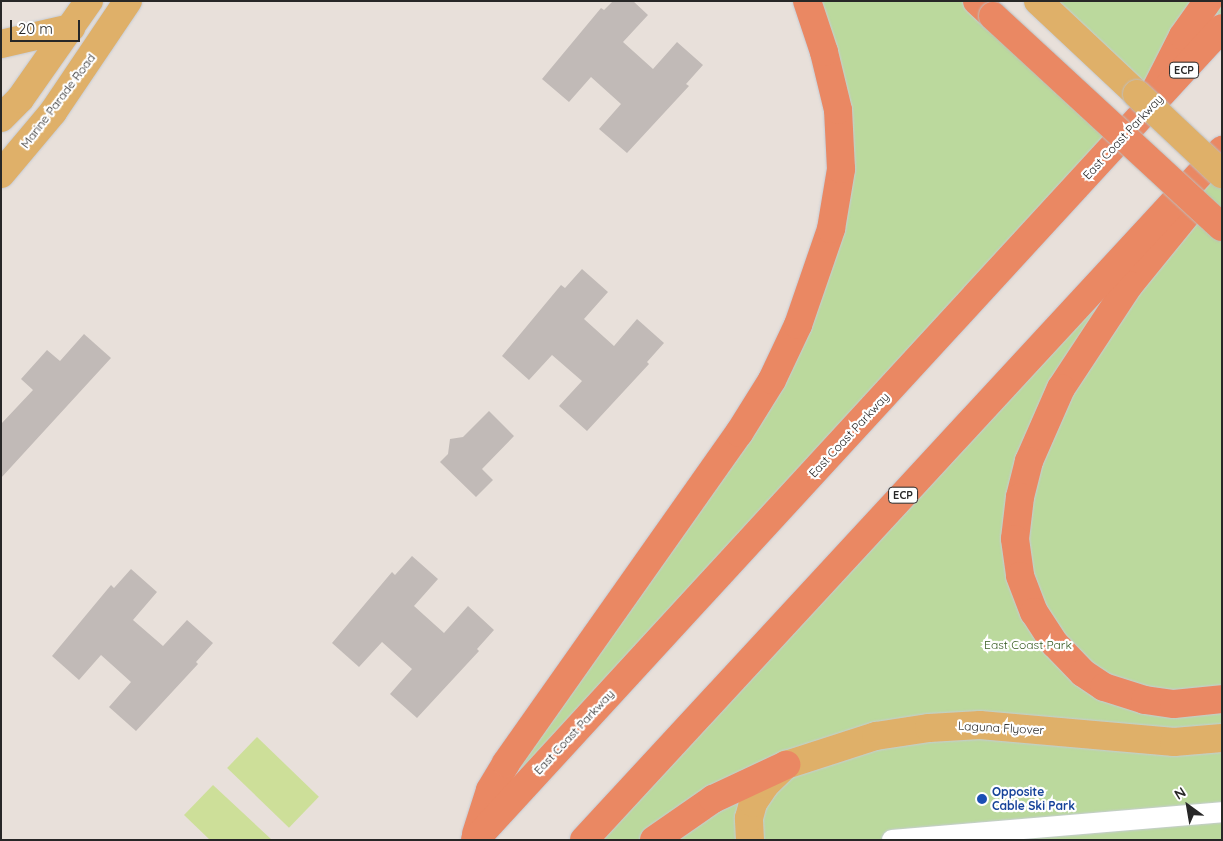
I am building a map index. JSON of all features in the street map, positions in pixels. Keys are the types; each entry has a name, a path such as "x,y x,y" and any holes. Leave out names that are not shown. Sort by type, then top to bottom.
{"highway":[{"path":"475,840 490,790 506,763 739,432 772,380 798,326 831,230 841,169 836,101 807,1"},
{"path":"1147,112 1168,64 1208,1"},
{"path":"985,8 1222,226"},
{"name":"East Coast Parkway","path":"475,840 1147,112 1222,28"},
{"name":"ECP","path":"584,840 1222,150"},
{"path":"1222,176 1172,231 1129,285 1070,372 1044,421 1029,461 1020,497 1015,539 1020,576 1034,612 1055,644 1083,674 1104,687 1146,700 1174,704 1222,699"},
{"path":"654,840 713,799 786,765"}],"main road":[{"path":"1,118 20,99 89,1"},
{"name":"Marine Parade Road","path":"1,174 53,112 128,1"},
{"path":"1038,1 1222,176"},
{"path":"1,44 71,28"},
{"name":"Laguna Flyover","path":"786,765 876,736 955,726 1005,726 1174,742 1222,738"},
{"path":"750,840 749,818 754,801 766,784 786,765"}],"street":[{"path":"892,840 1222,812"}],"green space":[{"path":"807,1 977,1 1125,134 476,838 490,791 757,406 841,169"},
{"path":"1038,1 1222,1 1222,28 1151,107"},
{"name":"East Coast Park","path":"1222,148 1222,840 584,840"},
{"path":"257,737 319,797 289,828 227,768"},
{"path":"213,785 272,840 210,840 184,815"}],"building":[{"path":"613,1 633,1 648,15 623,42 653,69 677,42 703,65 686,84 689,86 627,153 599,129 621,104 591,77 569,102 542,79 601,8 604,10"},
{"path":"582,269 608,292 584,319 614,346 637,319 664,343 647,362 649,364 587,431 559,406 582,381 552,355 529,380 502,356 561,285 565,288"},
{"path":"84,334 111,358 1,478 1,424 33,390 21,379 47,350 60,361"},
{"path":"489,411 514,436 482,469 493,480 476,497 440,462 448,454 450,439 463,437"},
{"path":"412,556 438,579 414,606 444,633 468,606 494,630 477,649 479,651 417,718 390,694 412,669 382,642 359,667 332,643 392,572 395,575"},
{"path":"131,569 157,592 133,620 163,646 187,620 213,643 196,662 198,664 136,731 109,707 131,682 101,655 79,680 52,656 111,585 114,588"}],"place":[{"name":"Opposite Cable Ski Park","path":"982,799"}]}
